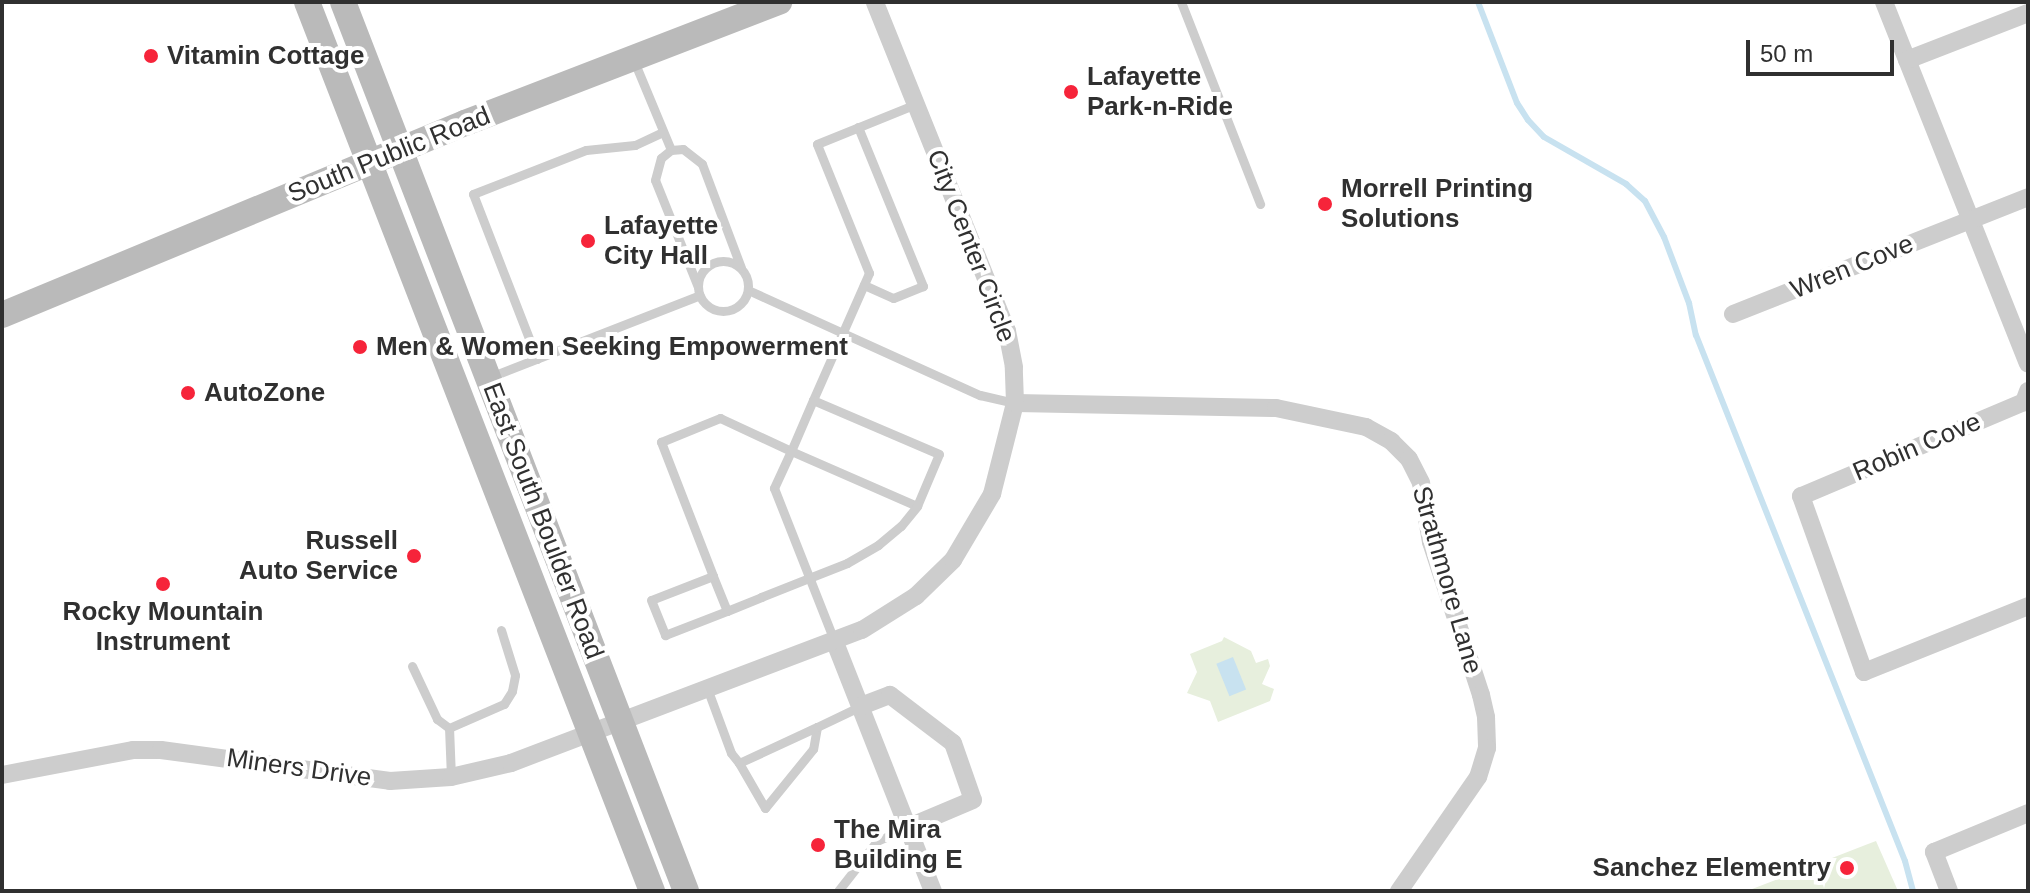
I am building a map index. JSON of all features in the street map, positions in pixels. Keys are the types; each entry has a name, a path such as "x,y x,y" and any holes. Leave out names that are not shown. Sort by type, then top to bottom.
{"main road":[{"name":"East South Boulder Road","path":"307,2 652,891"},
{"name":"East South Boulder Road","path":"343,2 686,891"},
{"name":"South Public Road","path":"2,315 371,162 779,2"}],"street":[{"name":"City Center Circle","path":"590,731 862,630 906,604 953,560 975,528 992,494 1015,403 1014,367 1007,331 875,2"},
{"path":"1884,2 2028,363"},
{"path":"1907,60 2028,13"},
{"name":"Wren Cove","path":"1733,314 2028,197"},
{"name":"Robin Cove","path":"2028,391 2024,402 1801,496 1864,672 2028,606"},
{"name":"Strathmore Lane","path":"1015,403 1276,408 1366,427 1391,441 1409,459 1421,483 1431,542 1481,695 1486,717 1487,748 1478,777 1399,891"},
{"path":"834,640 933,891"},
{"path":"861,706 890,695 953,743 973,800 909,827"},
{"name":"Miners Drive","path":"2,775 133,750 161,750 390,781 451,777 511,763 590,731"},
{"path":"1949,891 1934,852 2028,813"}],"lane":[{"path":"1181,2 1260,204"},
{"path":"633,58 671,150"},
{"path":"834,640 774,488 869,273 817,144 916,104"},
{"path":"858,127 923,286 893,298 864,285"},
{"path":"537,359 473,194 586,150 635,145 663,132"},
{"path":"683,149 702,164 741,268 748,290 741,305 726,311 710,308 699,291 655,180 661,158 671,150 683,149"},
{"path":"699,291 703,271 717,261 734,263 741,268"},
{"path":"748,290 980,395 1015,403"},
{"path":"488,378 699,291"},
{"path":"713,576 651,600 665,635 847,563 878,545 901,526 917,506 939,454 813,400"},
{"path":"727,611 661,442 720,418 917,506"},
{"path":"449,728 504,704 512,691 515,675 501,630"},
{"path":"412,666 437,719 449,728"},
{"path":"707,688 731,753 765,808 813,749 817,727"},
{"path":"739,763 861,706"},
{"path":"449,728 451,777"},
{"path":"838,891 877,841 909,827"}],"green space":[{"path":"1224,637 1251,651 1256,663 1268,659 1270,666 1262,684 1274,689 1270,701 1218,722 1210,701 1187,693 1197,672 1190,654 1222,641"},
{"name":"Sanchez Elementry","path":"1876,841 1898,891 1747,891 1868,844"}],"water":[{"path":"1233,657 1246,689 1229,696 1216,664"}],"waterway":[{"path":"1478,2 1517,103 1528,120 1544,137 1626,184 1645,201 1664,237 1689,303 1696,335 1905,861 1913,891"}],"place":[{"name":"Vitamin Cottage","path":"151,56"},
{"name":"Lafayette Park-n-Ride","path":"1071,92"},
{"name":"Morrell Printing Solutions","path":"1325,204"},
{"name":"Lafayette City Hall","path":"588,241"},
{"name":"Men & Women Seeking Empowerment","path":"360,347"},
{"name":"AutoZone","path":"188,393"},
{"name":"Russell Auto Service","path":"414,556"},
{"name":"Rocky Mountain Instrument","path":"163,584"},
{"name":"The Mira Building E","path":"818,845"},
{"name":"Sanchez Elementry","path":"1847,868"}]}
